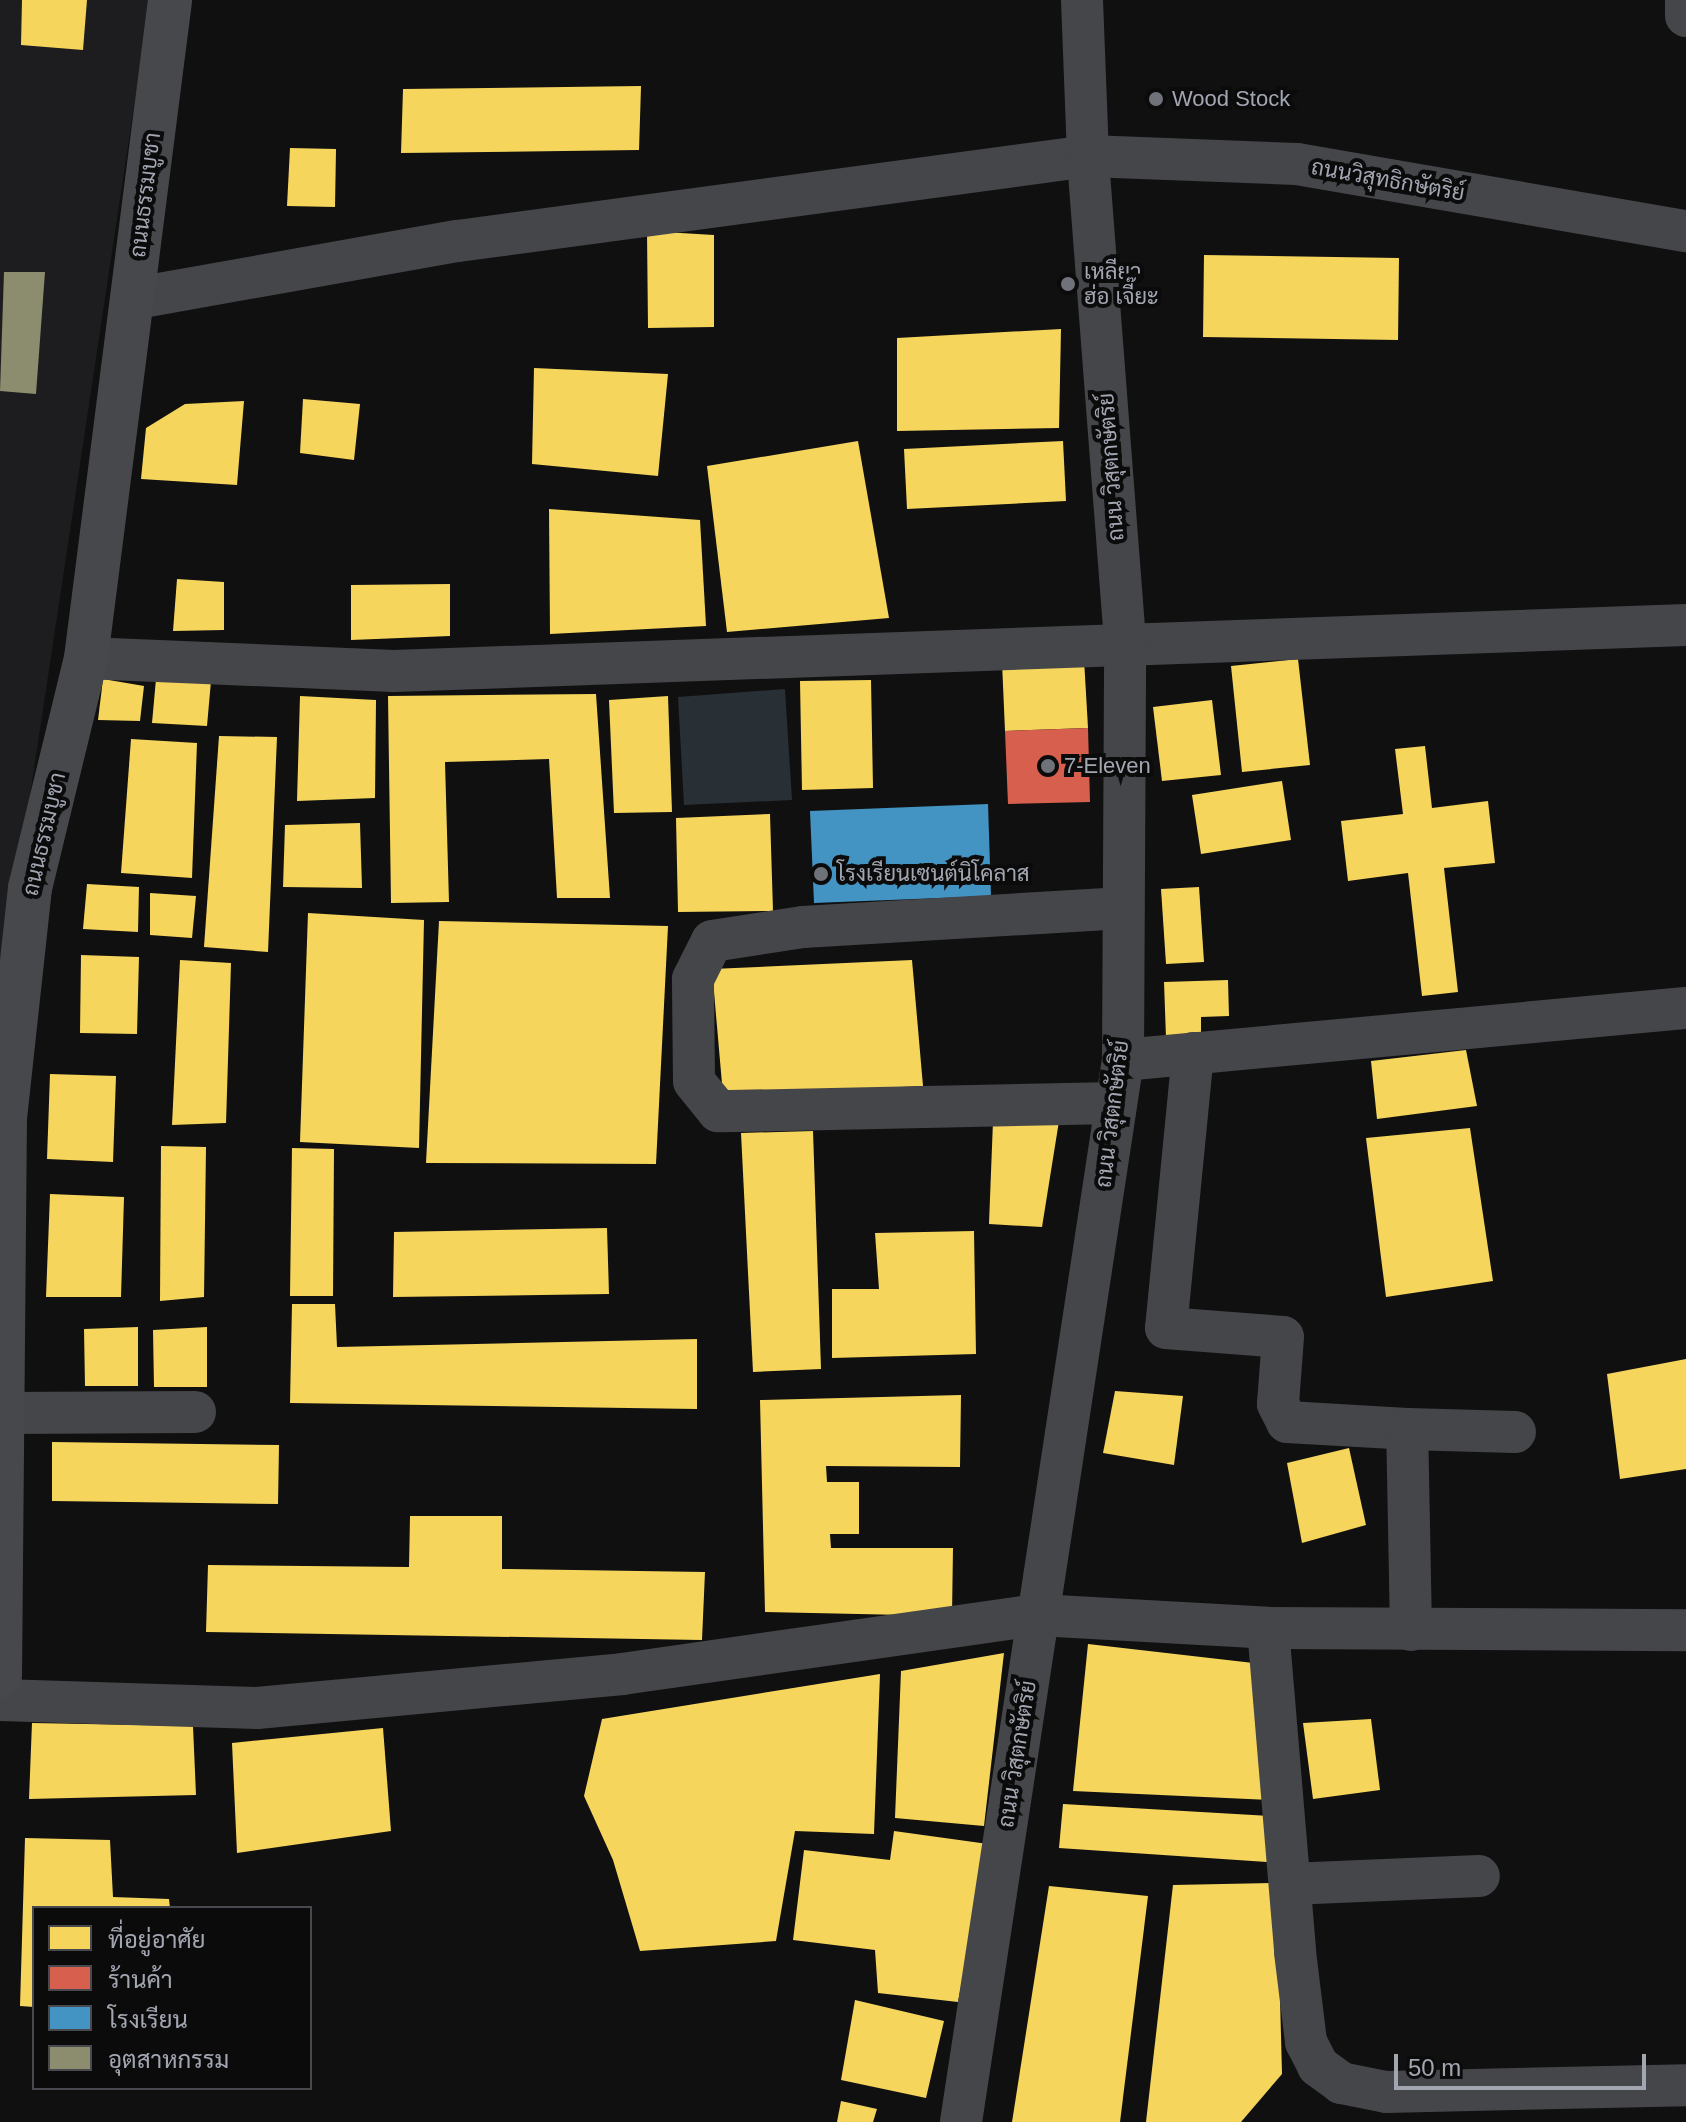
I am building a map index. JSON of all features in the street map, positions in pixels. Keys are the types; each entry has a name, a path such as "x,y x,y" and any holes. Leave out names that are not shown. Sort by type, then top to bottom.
{"main road":[{"name":"ถนนธรรมบูชา","path":"0,1676 5,1118 28,904 86,658 170,0"}],"street":[{"name":"ถนน วิสุตกษัตริย์","path":"961,2122 1123,1060 1125,641 1088,156 1082,0"},
{"path":"1686,0 1686,16"},
{"name":"ถนนวิสุทธิกษัตริย์","path":"131,299 458,241 1088,156 1297,164 1686,231"},
{"path":"86,658 394,671 1125,641 1686,625"},
{"path":"1116,1103 718,1111 694,1081 693,979 712,941 803,927 1123,908"},
{"path":"1123,1060 1686,1008"},
{"path":"1193,1053 1166,1328 1283,1337 1278,1404 1287,1422 1515,1432"},
{"path":"4,1413 195,1412"},
{"path":"1407,1429 1411,1630"},
{"path":"0,1700 257,1708 622,1674 1038,1615 1268,1628 1686,1630"},
{"path":"1268,1628 1306,2042 1318,2066 1341,2083 1386,2092 1686,2085"},
{"path":"1290,1884 1479,1876"}],"shaded area":[{"path":"0,0 150,0 22,849 0,1204"},
{"path":"785,689 792,800 684,805 678,697"}],"building: ที่อยู่อาศัย":[{"path":"22,0 87,0 83,50 21,45"},
{"path":"641,86 639,150 401,153 403,89"},
{"path":"290,148 336,149 335,207 287,206"},
{"path":"647,231 714,235 714,327 648,328"},
{"path":"1204,255 1399,258 1398,340 1203,337"},
{"path":"1061,329 1059,428 897,431 897,338"},
{"path":"534,368 668,374 658,476 532,464"},
{"path":"303,399 360,404 354,460 300,453"},
{"path":"244,401 237,485 141,479 146,428 185,404"},
{"path":"858,441 889,618 727,632 707,466"},
{"path":"1063,441 1066,501 907,509 904,449"},
{"path":"549,509 700,520 706,626 550,634"},
{"path":"177,579 224,582 224,630 173,631"},
{"path":"450,584 450,636 351,640 351,585"},
{"path":"1084,659 1088,728 1005,731 1002,662"},
{"path":"1298,659 1310,765 1242,772 1231,666"},
{"path":"103,679 144,686 140,721 98,720"},
{"path":"156,679 211,681 207,726 152,723"},
{"path":"871,680 873,788 802,790 800,681"},
{"path":"596,694 610,898 557,898 549,759 445,762 449,902 391,903 388,696"},
{"path":"300,696 376,700 375,798 297,801"},
{"path":"668,696 672,812 614,813 609,700"},
{"path":"1212,700 1221,775 1162,781 1153,707"},
{"path":"219,736 277,737 268,952 204,947"},
{"path":"131,739 197,743 192,878 121,873"},
{"path":"1425,746 1432,808 1488,801 1495,863 1444,868 1458,992 1422,996 1408,873 1348,881 1341,821 1403,814 1395,749"},
{"path":"1282,781 1291,840 1201,854 1192,795"},
{"path":"770,814 773,911 678,912 676,818"},
{"path":"360,823 362,888 283,887 285,825"},
{"path":"87,884 139,887 138,932 83,929"},
{"path":"1199,887 1204,962 1166,964 1161,889"},
{"path":"150,893 196,896 192,938 150,935"},
{"path":"308,913 424,920 419,1148 300,1142"},
{"path":"439,921 668,926 656,1164 426,1163"},
{"path":"81,955 139,957 137,1034 80,1033"},
{"path":"180,960 231,963 226,1123 172,1125"},
{"path":"912,960 923,1086 723,1095 712,969"},
{"path":"1228,980 1229,1016 1201,1017 1201,1037 1166,1038 1164,982"},
{"path":"1466,1050 1477,1106 1377,1119 1371,1061"},
{"path":"50,1074 116,1076 113,1162 47,1159"},
{"path":"993,1121 1059,1121 1042,1227 989,1224"},
{"path":"1470,1128 1493,1281 1386,1297 1366,1138"},
{"path":"813,1131 821,1369 753,1372 741,1133"},
{"path":"161,1146 206,1147 204,1297 160,1301"},
{"path":"292,1148 334,1149 333,1296 290,1296"},
{"path":"50,1194 124,1197 121,1297 46,1297"},
{"path":"607,1228 609,1294 393,1297 394,1232"},
{"path":"974,1231 976,1354 832,1358 832,1289 879,1289 875,1233"},
{"path":"292,1304 335,1304 337,1347 697,1339 697,1409 290,1403"},
{"path":"138,1327 138,1386 85,1386 84,1329"},
{"path":"207,1327 207,1387 154,1387 153,1330"},
{"path":"1686,1359 1686,1469 1620,1479 1607,1374"},
{"path":"1115,1391 1183,1396 1174,1465 1103,1453"},
{"path":"961,1395 960,1467 826,1466 827,1482 859,1482 859,1534 830,1534 831,1548 953,1548 952,1616 765,1612 760,1400"},
{"path":"52,1442 279,1445 278,1504 52,1501"},
{"path":"1349,1448 1366,1525 1302,1543 1287,1463"},
{"path":"410,1516 502,1516 502,1569 705,1572 702,1640 206,1632 208,1565 409,1567"},
{"path":"1088,1644 1262,1664 1270,1800 1073,1791"},
{"path":"1004,1653 984,1826 895,1818 901,1671"},
{"path":"880,1674 874,1834 795,1831 776,1941 640,1951 613,1860 584,1796 602,1719"},
{"path":"1371,1719 1380,1790 1313,1799 1303,1723"},
{"path":"32,1723 193,1726 196,1795 29,1799"},
{"path":"383,1728 391,1831 237,1853 232,1743"},
{"path":"1063,1804 1270,1816 1267,1862 1059,1848"},
{"path":"894,1831 988,1844 958,2002 878,1993 875,1950 793,1940 804,1850 890,1860"},
{"path":"25,1838 110,1840 113,1897 169,1899 170,1906 32,1906 32,2007 20,2006"},
{"path":"1277,1883 1282,2074 1241,2122 1146,2122 1173,1885"},
{"path":"1049,1886 1148,1896 1120,2122 1012,2122"},
{"path":"855,2000 944,2021 926,2098 841,2080"},
{"path":"841,2101 877,2109 873,2122 837,2122"}],"building: ร้านค้า":[{"name":"7-Eleven","path":"1088,728 1090,802 1008,804 1005,731"}],"building: โรงเรียน":[{"path":"988,804 991,896 814,903 810,811"}],"building: อุตสาหกรรม":[{"path":"4,272 45,272 36,394 0,391"}],"place":[{"name":"Wood Stock","path":"1156,99"},
{"name":"เหลียว ฮ่อ เจี๊ยะ","path":"1068,284"},
{"name":"7-Eleven","path":"1048,766"},
{"name":"โรงเรียนเซนต์นิโคลาส","path":"821,874"}]}
